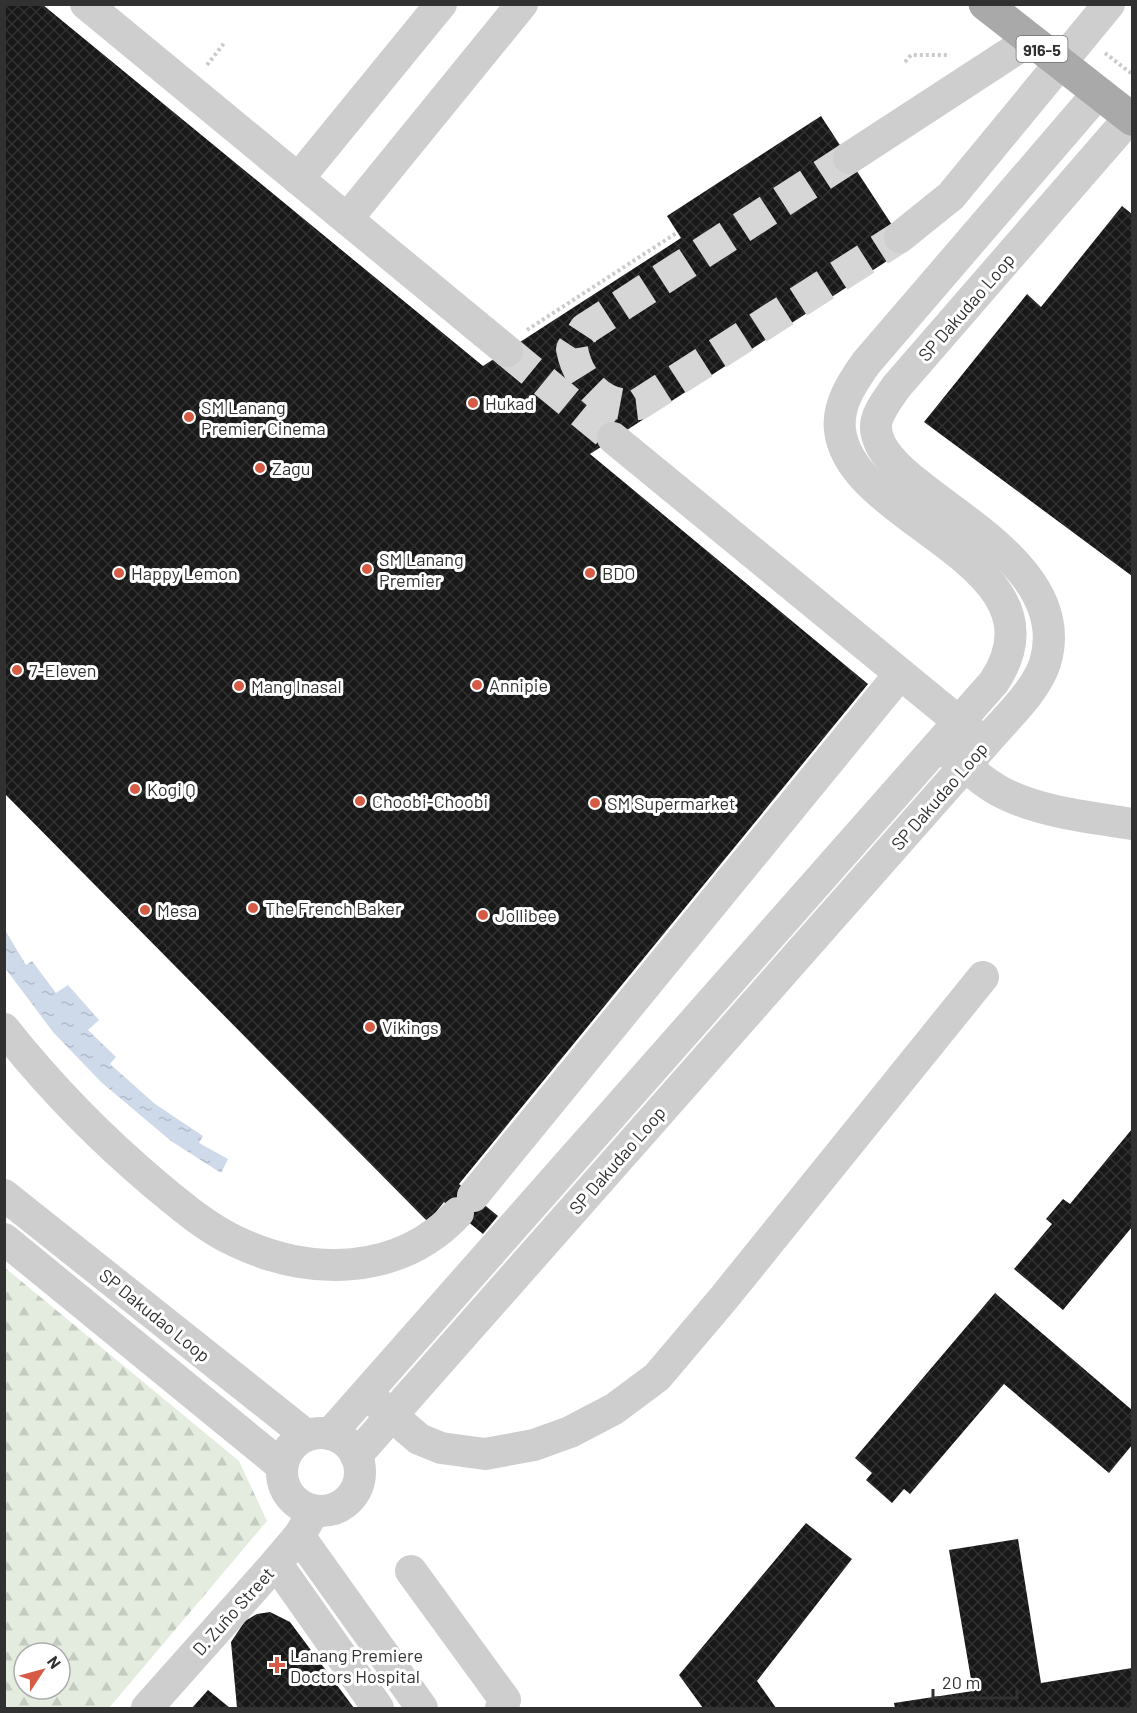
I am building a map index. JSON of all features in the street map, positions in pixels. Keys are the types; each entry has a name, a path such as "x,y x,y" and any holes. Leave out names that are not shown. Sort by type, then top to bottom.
{"main road":[{"name":"916-5","path":"985,4 1132,117"}],"street":[{"path":"86,4 504,348"},
{"path":"298,179 441,4"},
{"path":"347,219 522,4"},
{"path":"900,237 951,196 1109,4"},
{"path":"849,158 1030,40"},
{"name":"SP Dakudao Loop","path":"4,1195 318,1434 366,1393 994,682 1005,666 1010,643 1009,618 1001,597 985,577 872,484 844,448 840,429 845,397 866,363 1098,93"},
{"name":"SP Dakudao Loop","path":"356,1456 1030,690 1045,662 1048,640 1046,617 1039,595 1015,562 905,475 880,443 876,427 878,416 896,387 1132,117"},
{"path":"840,429 876,427"},
{"path":"614,438 900,674 949,733 975,754 1005,794 1036,806 1132,824"},
{"path":"4,1029 74,1109 128,1162 183,1208 234,1241 285,1261 342,1267 373,1263 408,1251 430,1239 466,1204 900,674"},
{"path":"751,957 776,980"},
{"path":"366,1393 419,1439 441,1448 485,1454 534,1444 561,1435 614,1409 657,1377 694,1334 983,977"},
{"path":"592,1137 617,1160"},
{"name":"SP Dakudao Loop","path":"4,1239 282,1466"},
{"path":"276,1563 377,1707 414,1697 307,1523 297,1503 290,1496 281,1477 287,1451 318,1434 341,1438 356,1456 360,1474 355,1492 341,1505 324,1511 307,1523"},
{"name":"D. Zuño Street","path":"147,1708 276,1563 307,1523"},
{"path":"411,1571 505,1700 501,1708"}],"path":[{"path":"204,69 225,42"},
{"path":"905,62 912,55 956,55"},
{"path":"1112,58 1132,74"},
{"path":"504,348 678,232"}],"green space":[{"path":"4,1267 239,1461 267,1521 109,1708 5,1708"}],"water":[{"path":"5,930 26,965 32,961 56,993 68,985 99,1020 88,1030 116,1057 110,1064 155,1104 203,1136 199,1143 228,1159 221,1173 171,1141 101,1082 53,1032 5,968"}],"building":[{"name":"SM Lanang Premier","path":"4,5 43,5 483,366 681,238 667,216 821,116 907,248 590,454 868,684 459,1184 498,1216 483,1234 444,1202 428,1222 4,793"},
{"path":"1122,206 1132,214 1132,576 924,422 1027,294 1041,307"},
{"path":"1132,1129 1132,1227 1063,1310 1014,1269 1052,1224 1046,1219 1063,1199 1070,1204"},
{"path":"995,1293 1132,1410 1132,1445 1109,1473 1004,1384 910,1494 904,1489 892,1503 866,1480 872,1473 855,1458"},
{"path":"806,1523 852,1559 757,1681 776,1708 703,1708 679,1675"},
{"path":"1018,1539 1041,1683 1132,1668 1132,1708 895,1708 894,1703 973,1691 949,1550"},
{"name":"Lanang Premiere Doctors Hospital","path":"270,1612 290,1622 354,1708 237,1708 231,1642 245,1621 257,1614"},
{"path":"208,1690 230,1708 192,1708"}],"tunnel":[{"path":"849,158 585,329 572,349 580,372 595,391 604,398 626,405 639,404 900,237"},
{"path":"507,351 613,438"}],"place":[{"name":"Hukad","path":"473,403"},
{"name":"SM Lanang Premier Cinema","path":"189,417"},
{"name":"Zagu","path":"260,468"},
{"name":"SM Lanang Premier","path":"367,569"},
{"name":"Happy Lemon","path":"119,573"},
{"name":"BDO","path":"590,573"},
{"name":"7-Eleven","path":"17,670"},
{"name":"Annipie","path":"477,685"},
{"name":"Mang Inasal","path":"239,686"},
{"name":"Kogi Q","path":"135,789"},
{"name":"Choobi-Choobi","path":"360,801"},
{"name":"SM Supermarket","path":"595,803"},
{"name":"The French Baker","path":"253,908"},
{"name":"Mesa","path":"145,910"},
{"name":"Jollibee","path":"483,915"},
{"name":"Vikings","path":"370,1027"},
{"name":"Lanang Premiere Doctors Hospital","path":"277,1665"}]}
